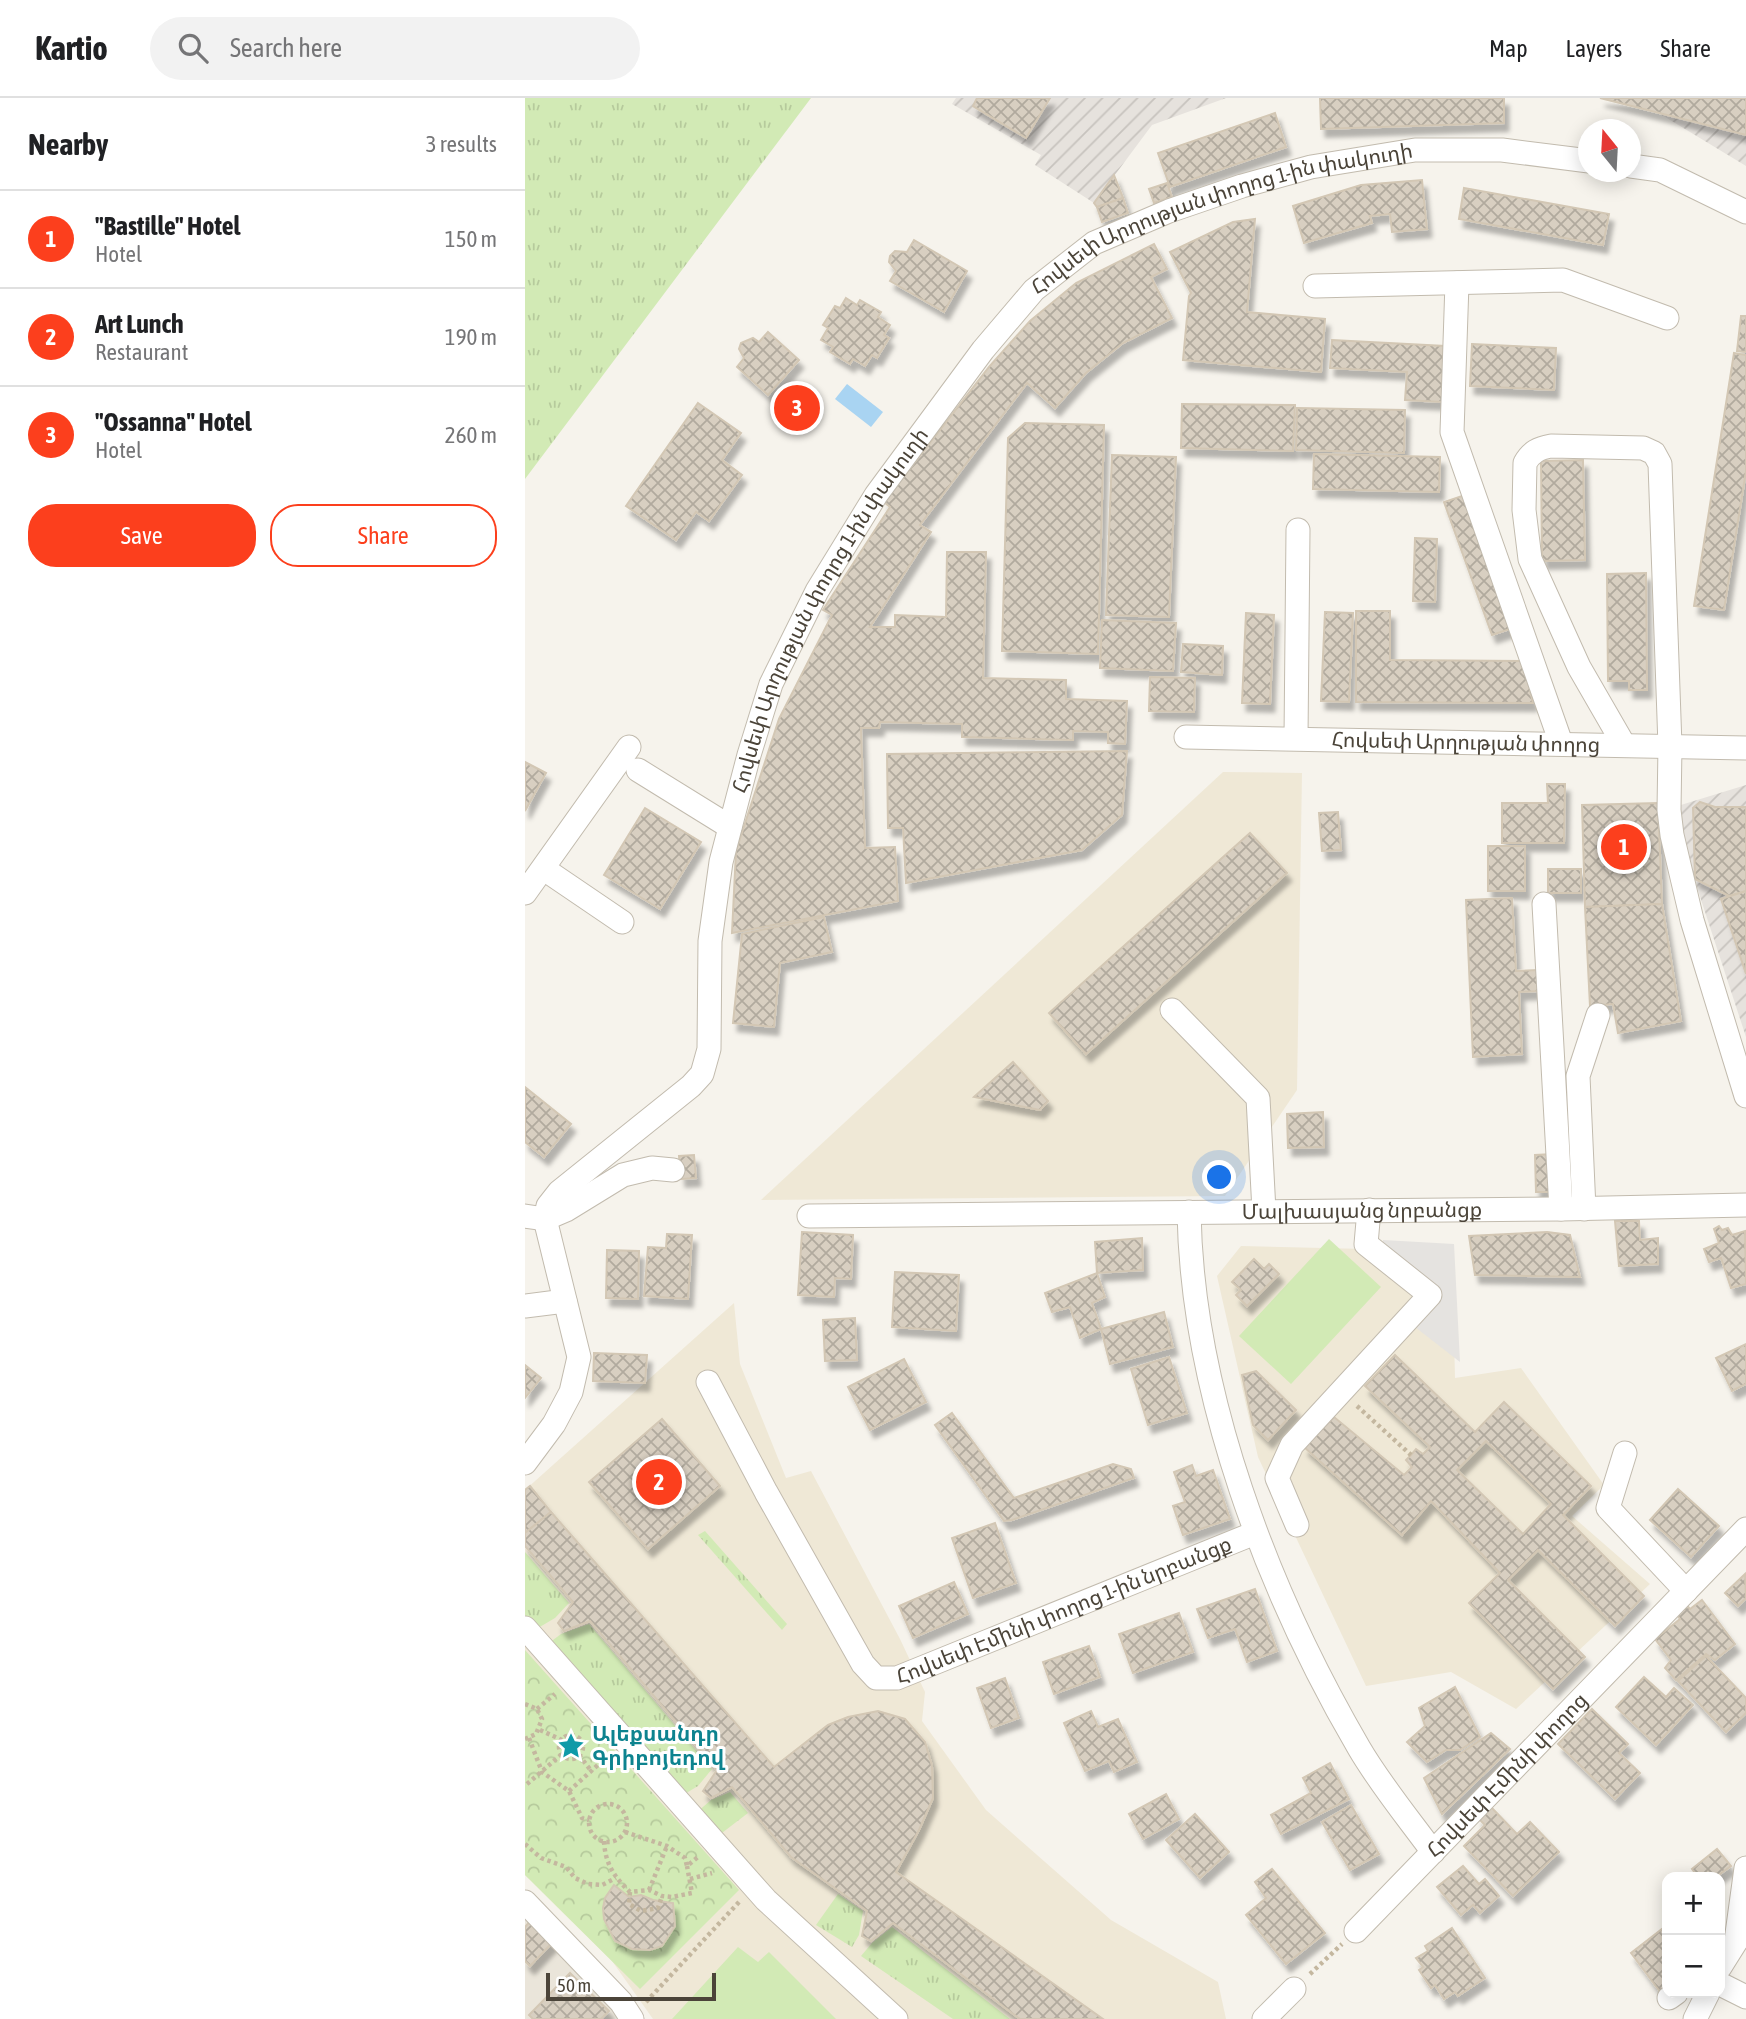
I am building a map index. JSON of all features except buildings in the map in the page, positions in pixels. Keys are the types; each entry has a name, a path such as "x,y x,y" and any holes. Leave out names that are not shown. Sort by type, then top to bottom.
{"street":[{"name":"Հովսեփ Արղության փողոց 1-ին փակուղի","path":"535,1218 559,1192 691,1086 702,1074 709,1049 710,942 721,862 771,684 817,591 876,495 982,350 1034,290 1094,243 1169,211 1242,186 1311,167 1415,150 1502,150 1578,160"},
{"path":"1641,167 1660,170 1746,212"},
{"path":"1315,286 1563,280 1667,318"},
{"path":"1457,283 1453,432 1561,743"},
{"path":"1624,745 1579,667 1530,559 1525,523 1525,463 1539,448 1643,448 1658,457 1669,810 1676,861 1719,1013 1746,1096"},
{"path":"1296,738 1298,530"},
{"name":"Հովսեփ Արղության փողոց","path":"1186,737 1746,748"},
{"path":"525,893 629,747"},
{"path":"638,770 730,827"},
{"path":"544,869 622,922"},
{"path":"1545,904 1561,1209"},
{"path":"1172,1010 1258,1098 1264,1211"},
{"path":"1584,1209 1578,1076 1598,1015"},
{"path":"525,1463 554,1424 571,1392 579,1357 565,1301 535,1218 566,1210 623,1175 652,1168 673,1170"},
{"name":"Մալխասյանց նրբանցք","path":"809,1216 1746,1205"},
{"path":"1297,1525 1277,1478 1292,1445 1430,1295 1366,1244 1369,1210"},
{"name":"Հովսեփ Էմինի փողոց 1-ին նրբանցք","path":"1189,1212 1195,1304 1217,1408 1255,1533 1311,1657 1360,1750 1433,1852"},
{"path":"525,1306 565,1301"},
{"name":"Հովսեփ Էմինի փողոց 1-ին նրբանցք","path":"708,1382 863,1664 876,1678 897,1678 1255,1533"},
{"path":"1625,1453 1608,1508 1686,1591"},
{"name":"Հովսեփ Էմինի փողոց","path":"1356,1931 1746,1529"},
{"path":"525,1628 766,1900 896,2019"},
{"path":"1729,1951 1746,1868"},
{"path":"525,1902 621,2002 632,2018"},
{"path":"1725,1986 1746,1997"},
{"path":"1264,2019 1294,1989"},
{"path":"1695,2019 1706,1998"}],"path":[{"path":"1341,1392 1411,1455"},
{"path":"525,1704 533,1706 542,1719 540,1730 527,1738 542,1772 569,1791 582,1818 589,1820"},
{"path":"540,1730 562,1740"},
{"path":"572,1735 579,1738 583,1744 579,1755 572,1758 562,1754 559,1747 562,1740 572,1735"},
{"path":"569,1791 625,1740"},
{"path":"527,1784 562,1754"},
{"path":"579,1755 592,1772"},
{"path":"601,1805 614,1805 620,1808 627,1819 625,1832 616,1840 599,1840 591,1831 589,1820 601,1805"},
{"path":"625,1832 667,1846 685,1858 692,1893 672,1897 649,1890 630,1892"},
{"path":"604,1841 605,1857 616,1878 630,1892 629,1904 641,1911 658,1908 662,1896"},
{"path":"687,1866 715,1842"},
{"path":"525,1844 541,1858 566,1867 575,1878 588,1884 601,1885 616,1878"},
{"path":"649,1890 667,1846"},
{"path":"632,2018 733,1909"},
{"path":"1294,1989 1356,1931"}],"shaded area":[{"path":"956,98 1226,98 1152,125 1094,203 1035,165 1041,155 952,104"},
{"path":"1746,98 1746,166 1652,109"},
{"path":"1223,772 1302,773 1297,1090 1225,1196 761,1200"},
{"path":"1746,785 1746,1037 1671,808"},
{"path":"1383,1240 1454,1244 1460,1362 1406,1320 1423,1305 1380,1267"},
{"path":"1241,1246 1452,1251 1455,1378 1521,1368 1604,1485 1572,1516 1650,1584 1516,1709 1451,1672 1366,1686 1258,1457 1217,1276"},
{"path":"734,1303 740,1364 786,1478 811,1471 925,1692 922,1721 986,1810 1111,1920 1218,1982 1226,2019 653,2019 612,1961 525,1875 525,1490"},
{"path":"525,1909 621,2017 619,2019 525,2019"}],"green space":[{"path":"525,98 811,98 525,479"},
{"path":"1329,1239 1381,1287 1291,1384 1239,1336"},
{"path":"705,1531 787,1624 782,1630 698,1535"},
{"path":"525,1552 569,1603 555,1618 538,1628 525,1615"},
{"path":"589,1624 712,1769 698,1786 683,1795 549,1643 561,1634"},
{"path":"525,1650 739,1890 640,1989 525,1875"},
{"path":"730,1792 748,1813 718,1836 696,1813 711,1800"},
{"path":"838,1894 863,1911 859,1935 852,1947 816,1925"},
{"path":"892,1927 1010,2019 953,2019 861,1956"},
{"path":"738,1947 758,1962 769,1952 836,2019 672,2019"}],"water":[{"path":"847,384 883,412 871,427 835,399"}],"place":[{"name":"\"Ossanna\" Hotel","path":"797,408"},
{"name":"\"Bastille\" Hotel","path":"1624,847"},
{"name":"Art Lunch","path":"659,1482"},
{"name":"Ալեքսանդր Գրիբոյեդով","path":"571,1746"}]}
